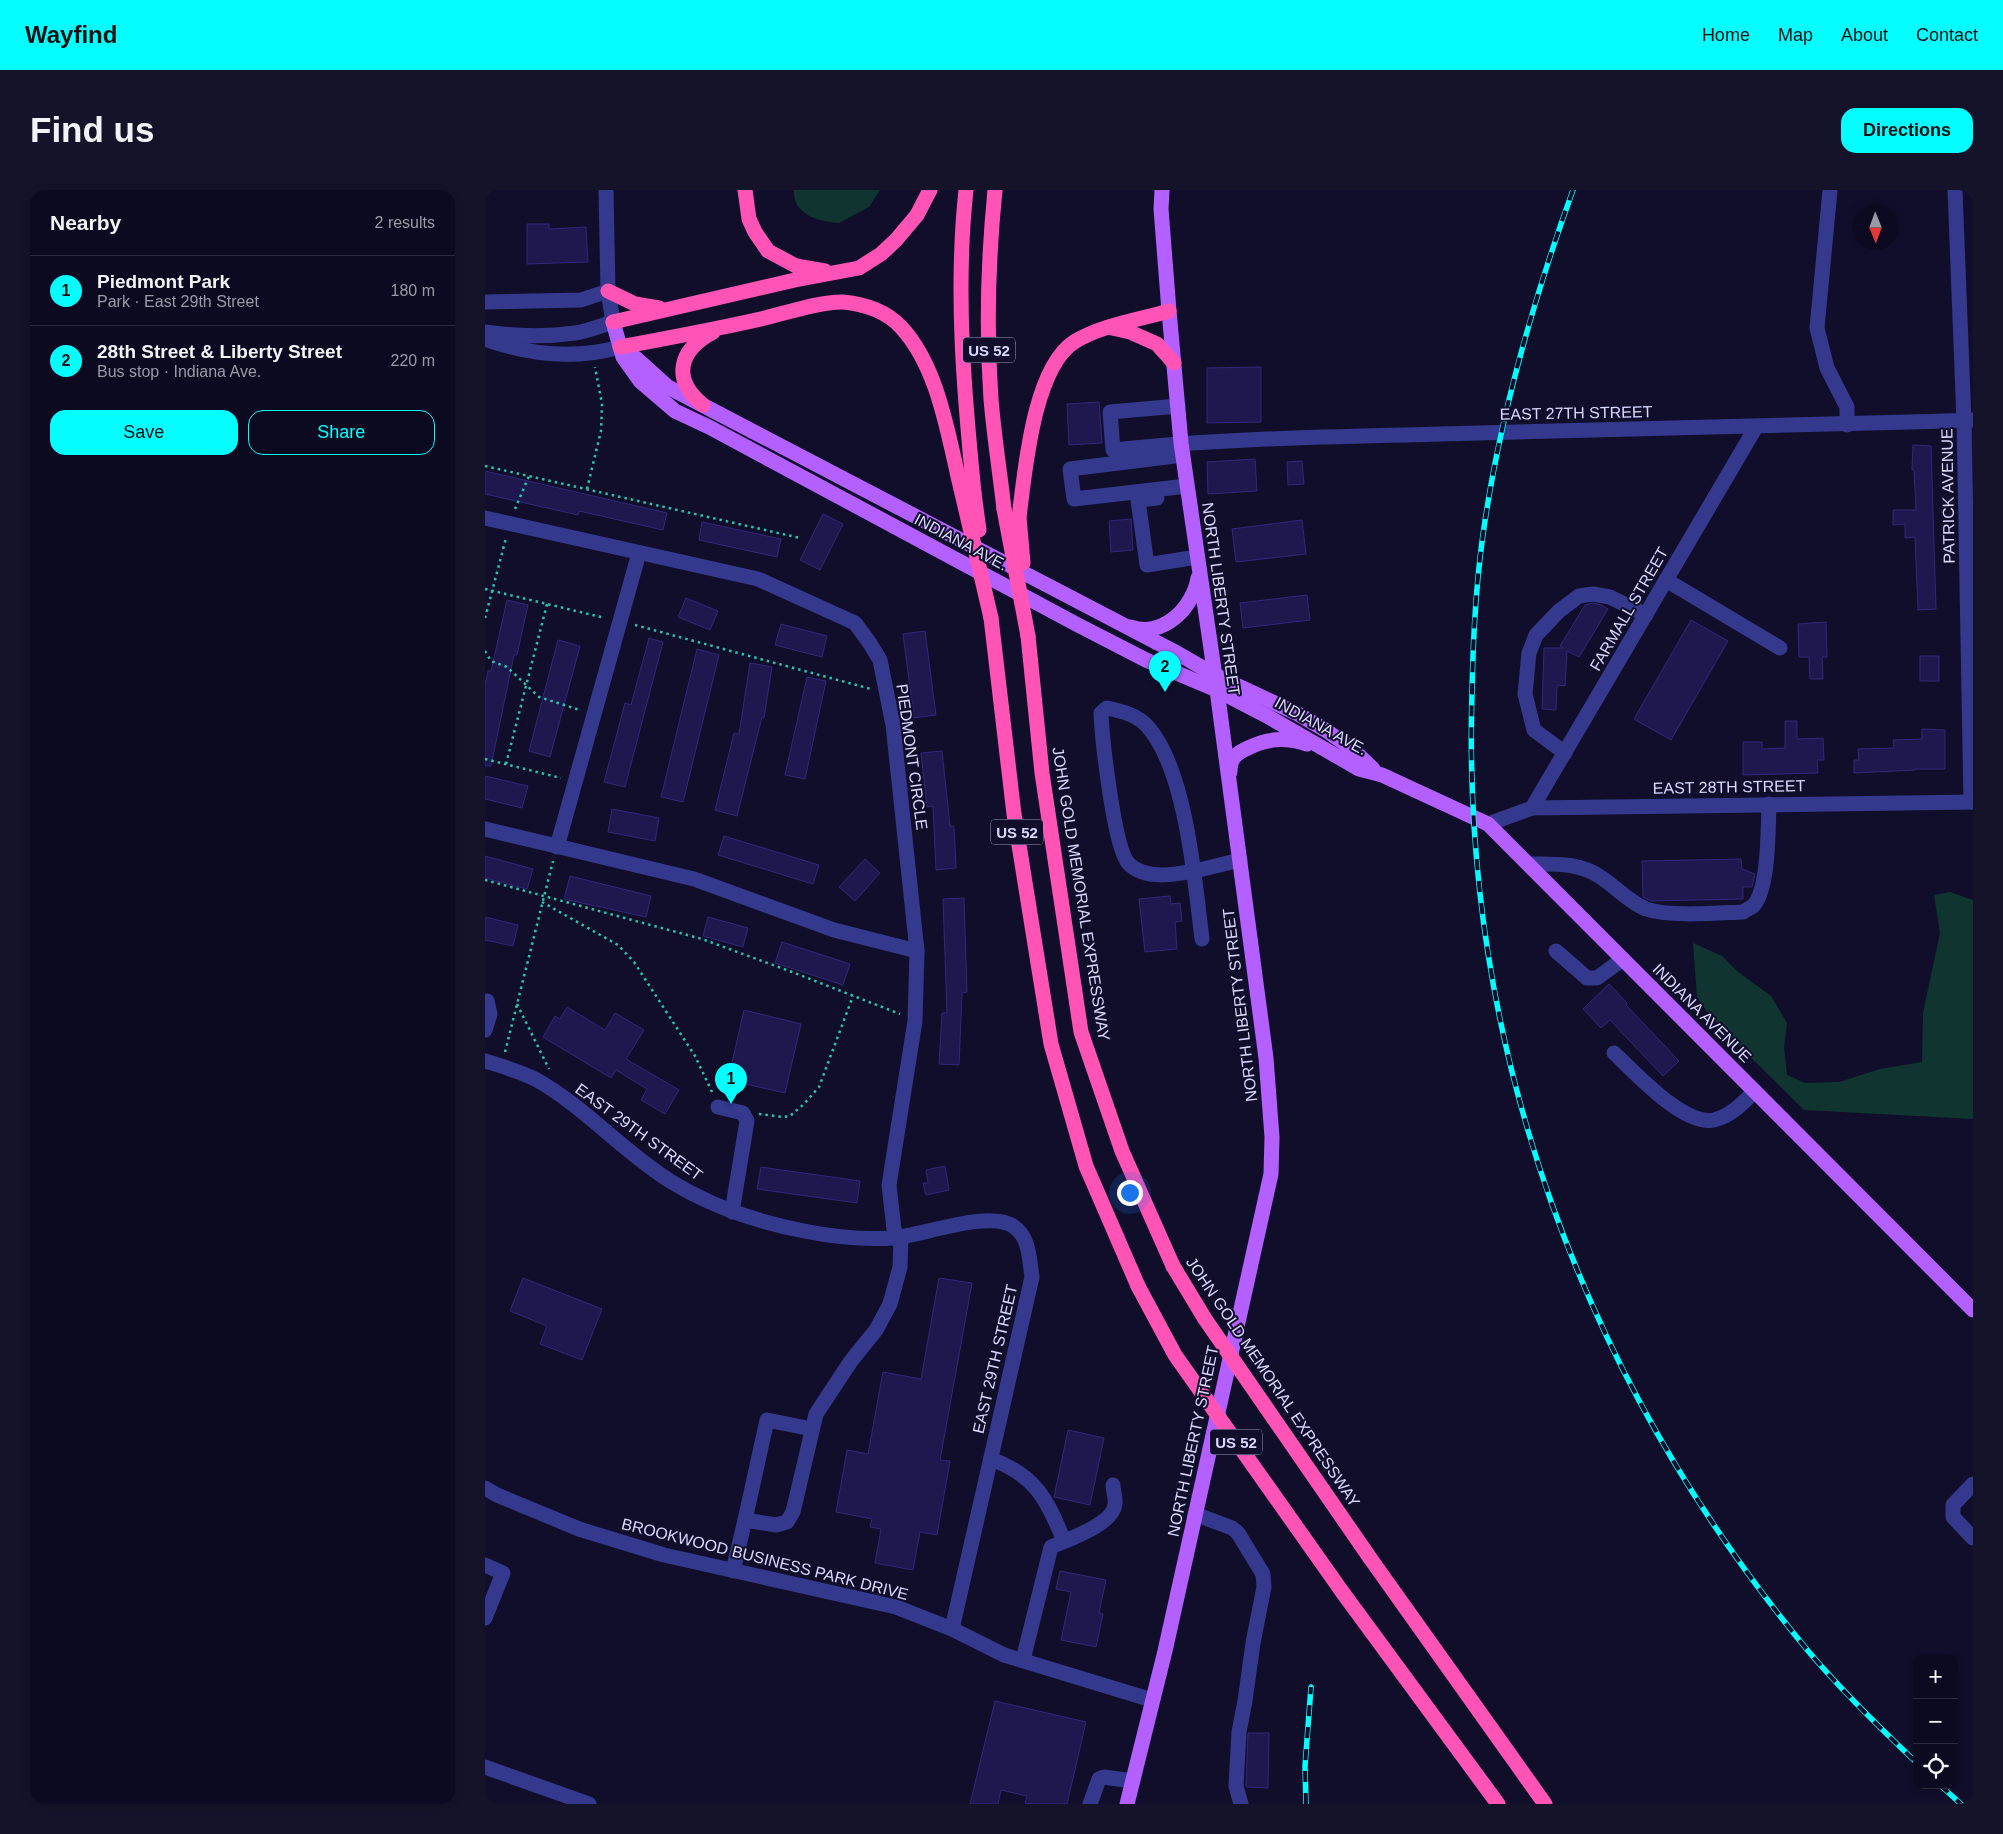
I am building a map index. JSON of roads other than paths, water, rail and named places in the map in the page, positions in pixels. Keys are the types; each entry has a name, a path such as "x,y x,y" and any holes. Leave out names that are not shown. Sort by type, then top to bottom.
{"highway":[{"path":"745,190 749,219 755,232 768,250 796,266 834,272 846,272 859,268 881,254 896,240 917,215 931,190"},
{"name":"US 52","path":"966,190 962,226 961,308 967,491 991,618 1014,814 1051,1044 1086,1166 1138,1286 1175,1355 1343,1593 1498,1804"},
{"name":"JOHN GOLD MEMORIAL EXPRESSWAY","path":"995,190 989,252 988,319 991,400 1004,509 1028,636 1042,773 1081,1032 1122,1151 1173,1266 1205,1318 1370,1558 1545,1804"},
{"path":"613,322 834,272"},
{"path":"608,291 635,304 655,308 683,306"},
{"path":"620,347 719,329 837,302 865,306 878,311 890,317 901,327 914,344 924,362 942,408 967,491"},
{"path":"1028,636 1019,517 1029,438 1045,383 1056,362 1073,343 1108,327 1169,312"},
{"path":"1108,327 1130,332 1157,344 1174,363"},
{"path":"703,405 693,396 684,381 685,358 692,347 703,337 719,329"}],"main road":[{"name":"NORTH LIBERTY STREET","path":"1127,1804 1165,1651 1271,1174 1273,1137 1266,1058 1215,675 1182,449 1161,209 1162,190"},
{"name":"INDIANA AVE.","path":"613,322 620,347 630,369 640,381 675,411 717,431 1076,624 1154,664 1217,690 1267,716 1359,769 1382,775"},
{"name":"INDIANA AVE.","path":"620,347 637,359 668,387 1177,653 1215,675 1298,714 1327,731 1352,749 1364,762 1382,775"},
{"path":"1116,622 1139,630 1150,628 1172,619 1183,612 1196,589 1198,563"},
{"path":"1230,791 1230,763 1234,755 1258,743 1271,739 1284,739 1325,750"},
{"name":"INDIANA AVENUE","path":"1382,775 1488,824 1973,1310"}],"street":[{"path":"485,332 575,333 613,322 608,291 606,190"},
{"path":"1830,190 1817,328 1827,368 1847,407 1847,424"},
{"name":"PATRICK AVENUE","path":"1955,190 1968,421 1972,802"},
{"path":"485,302 581,300 608,291"},
{"path":"485,340 539,354 593,353 620,347"},
{"path":"1178,406 1109,412 1113,450 1182,449"},
{"name":"EAST 27TH STREET","path":"1182,449 1501,432 1968,421"},
{"name":"FARMALL STREET","path":"1532,808 1756,427"},
{"path":"1182,449 1070,469 1074,499 1188,490"},
{"path":"1188,490 1138,500 1147,565 1198,563"},
{"name":"PIEDMONT CIRCLE","path":"485,518 758,579 855,623 880,660 893,725 917,951 915,1021 889,1184 898,1237 900,1267 890,1304 876,1330 851,1361 816,1414 793,1512 787,1522 776,1525 745,1520"},
{"path":"557,847 639,553"},
{"path":"1666,580 1780,648"},
{"path":"1565,753 1534,730 1525,694 1529,653 1537,635 1559,611 1579,596 1593,594 1610,597 1646,614"},
{"path":"1202,939 1193,871 1189,839 1176,785 1164,751 1147,725 1125,711 1107,708 1101,713 1118,836 1127,863 1140,872 1173,874 1193,871 1239,860"},
{"name":"EAST 28TH STREET","path":"1488,824 1532,808 1972,802"},
{"path":"1528,864 1573,865 1589,869 1632,902 1648,909 1672,913 1743,912 1753,906 1760,895 1765,873 1769,804"},
{"path":"485,829 694,879 834,930 917,951"},
{"path":"1556,950 1587,978 1597,978 1623,959"},
{"path":"485,1001 487,1002 490,1014 485,1030"},
{"path":"1614,1053 1667,1101 1689,1116 1702,1120 1715,1120 1731,1113 1755,1091"},
{"name":"EAST 29TH STREET","path":"485,1061 534,1079 563,1098 669,1180 700,1198 732,1212 772,1225 842,1238 898,1237 964,1224 992,1221 1013,1226 1027,1242 1032,1277 952,1629"},
{"path":"719,1107 743,1113 747,1121 732,1212"},
{"path":"733,1571 767,1420 812,1429"},
{"path":"991,1460 1009,1466 1029,1480 1051,1508 1064,1541"},
{"path":"1023,1660 1051,1547 1100,1524 1110,1515 1115,1506 1113,1484"},
{"name":"BROOKWOOD BUSINESS PARK DRIVE","path":"485,1488 497,1495 579,1529 664,1555 896,1607 952,1629 1004,1655 1152,1700"},
{"path":"1971,1490 1953,1505 1953,1517 1973,1538"},
{"path":"1195,1514 1232,1528 1238,1533 1263,1574 1264,1586 1239,1732 1236,1786 1241,1804"},
{"path":"485,1565 503,1573 485,1618"},
{"path":"485,1767 589,1804"},
{"path":"1090,1804 1099,1779 1104,1777 1133,1781"}],"railway":[{"path":"1573,190 1545,271 1500,437 1485,521 1475,607 1472,693 1474,825 1488,954 1514,1080 1552,1203 1600,1322 1659,1437 1729,1547 1809,1652 1861,1709 1913,1759"},
{"path":"1306,1804 1305,1766 1311,1687"},
{"path":"1944,1789 1961,1804"}],"place":[{"name":"28th Street & Liberty Street","path":"1165,692"},
{"name":"Piedmont Park","path":"731,1104"}]}
